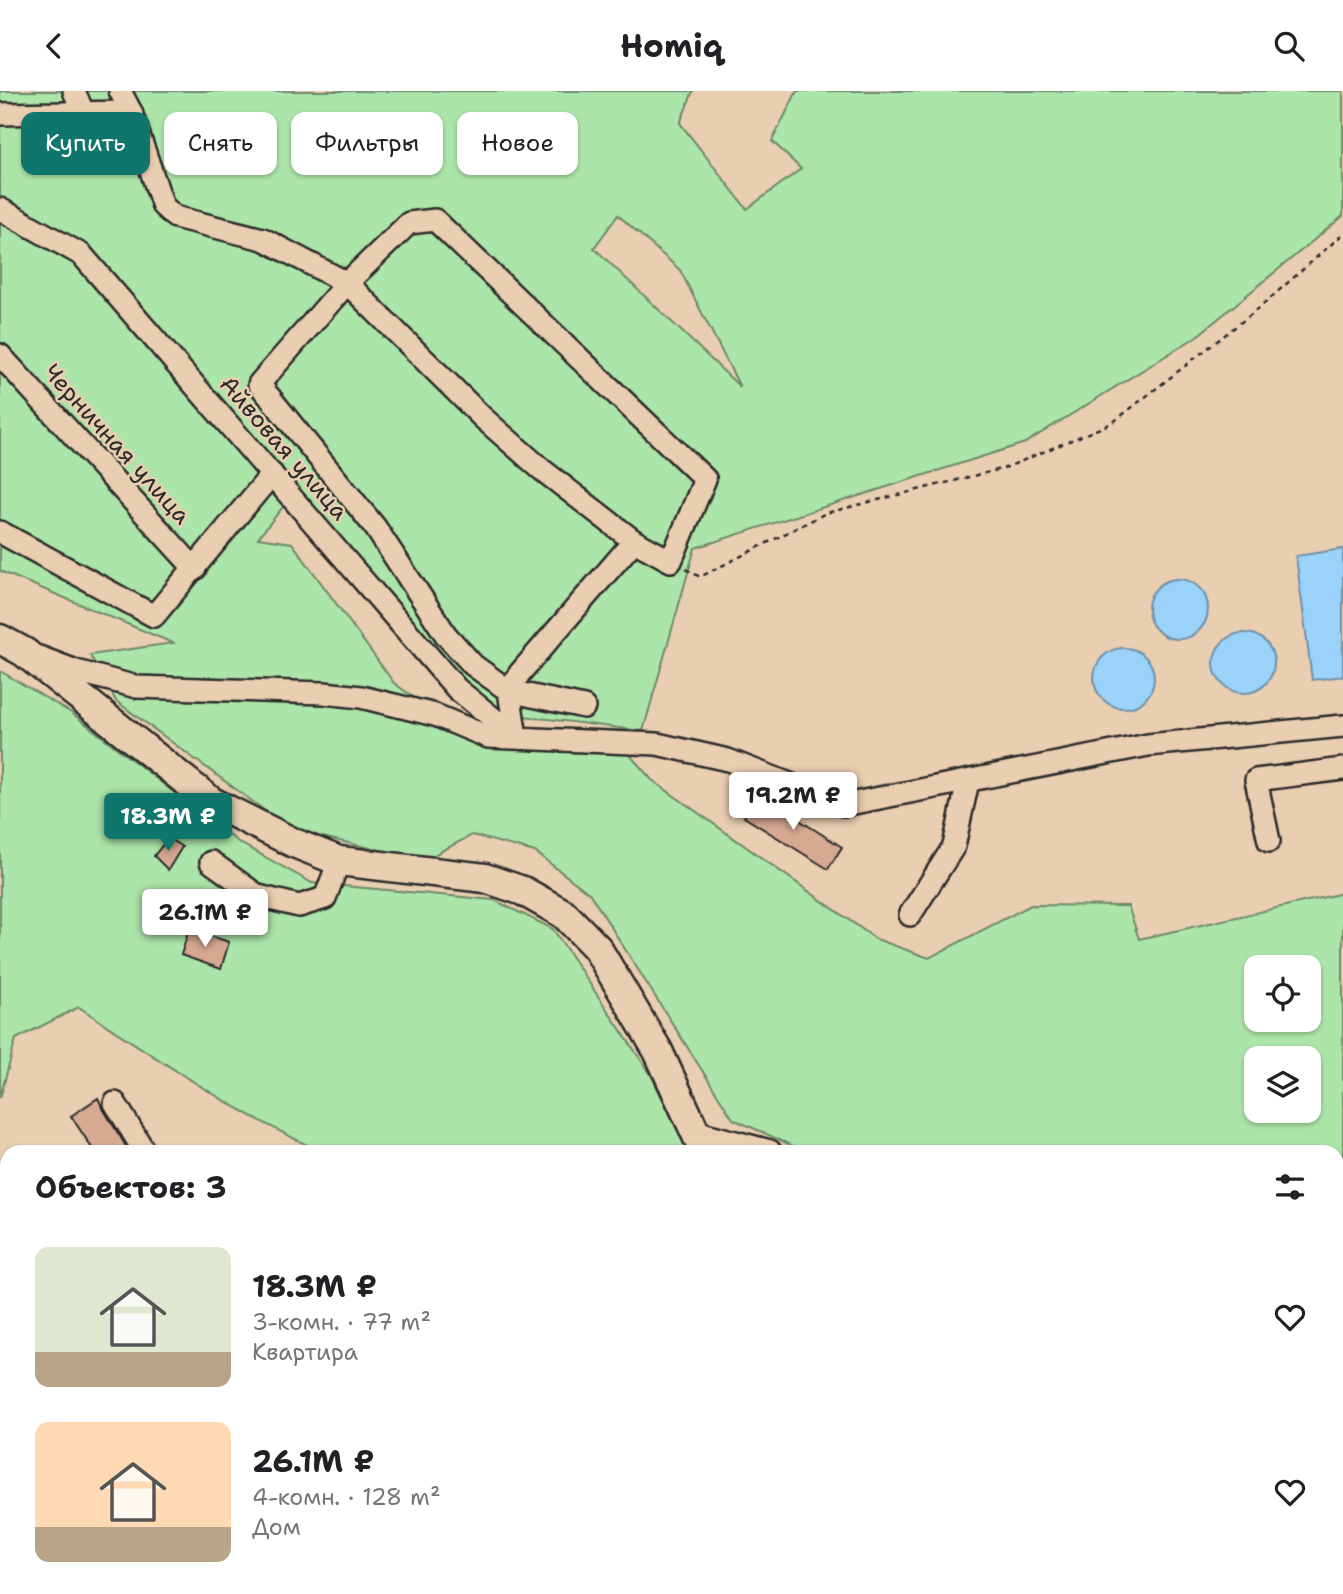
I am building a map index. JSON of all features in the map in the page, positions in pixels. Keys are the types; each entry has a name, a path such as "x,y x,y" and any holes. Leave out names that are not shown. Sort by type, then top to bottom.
{"main road":[{"path":"12,645 212,801 294,843 339,861 485,878 523,891 564,914 597,948 658,1051 699,1141"}],"street":[{"path":"74,91 83,112"},
{"path":"120,91 131,112"},
{"path":"0,114 21,114"},
{"path":"150,168 163,206 175,217 262,239 347,283 482,417 531,461 634,541 670,562 705,479 435,220 409,223 347,283 259,384 375,527 446,635 473,665 509,691 584,707"},
{"name":"Айвовая улица","path":"0,209 82,255 457,688 516,737"},
{"name":"Черничная улица","path":"0,355 195,569"},
{"path":"1,534 154,616 272,474"},
{"path":"516,737 509,691 519,674 634,541"},
{"path":"12,645 76,671 137,687 324,693 361,697 435,715 488,737 657,744 728,760 844,806 1147,745 1343,726"},
{"path":"1269,841 1256,780 1343,769"},
{"path":"910,915 954,846 968,781"},
{"path":"211,862 258,896 299,906 325,898 339,861"},
{"path":"115,1103 140,1145"},
{"path":"699,1141 727,1145"}],"path":[{"path":"670,562 700,577 826,513 1005,468 1112,423 1258,309 1343,234"}],"green space":[{"path":"0,91 693,91 680,123 747,209 801,169 772,141 797,91 1343,91 1343,216 1196,337 1025,443 695,548 643,731 485,711 295,492 258,538 292,543 394,683 479,745 629,754 652,780 876,939 929,958 1031,905 1128,906 1139,939 1343,893 1343,1145 791,1145 733,1119 590,894 535,852 472,835 432,856 406,856 291,830 116,701 90,655 173,643 0,571","holes":["618,215 680,270 740,387 594,248"]},
{"path":"0,671 73,714 238,842 312,883 494,900 553,929 651,1075 685,1145 307,1145 227,1102 79,1007 16,1039 0,1098"}],"water":[{"path":"1343,549 1343,676 1312,680 1296,556"},
{"path":"1178,579 1199,588 1208,609 1199,630 1178,639 1157,630 1148,609 1157,588"},
{"path":"1244,633 1265,642 1274,663 1265,684 1244,693 1223,684 1214,663 1223,642"},
{"path":"1124,648 1145,657 1154,678 1145,699 1124,708 1103,699 1094,678 1103,657"}],"building":[{"path":"758,794 842,847 828,869 744,817"},
{"path":"168,838 182,847 168,870 154,856"},
{"path":"189,929 229,942 221,969 181,955"},
{"path":"98,1098 125,1145 90,1145 71,1116"}]}
